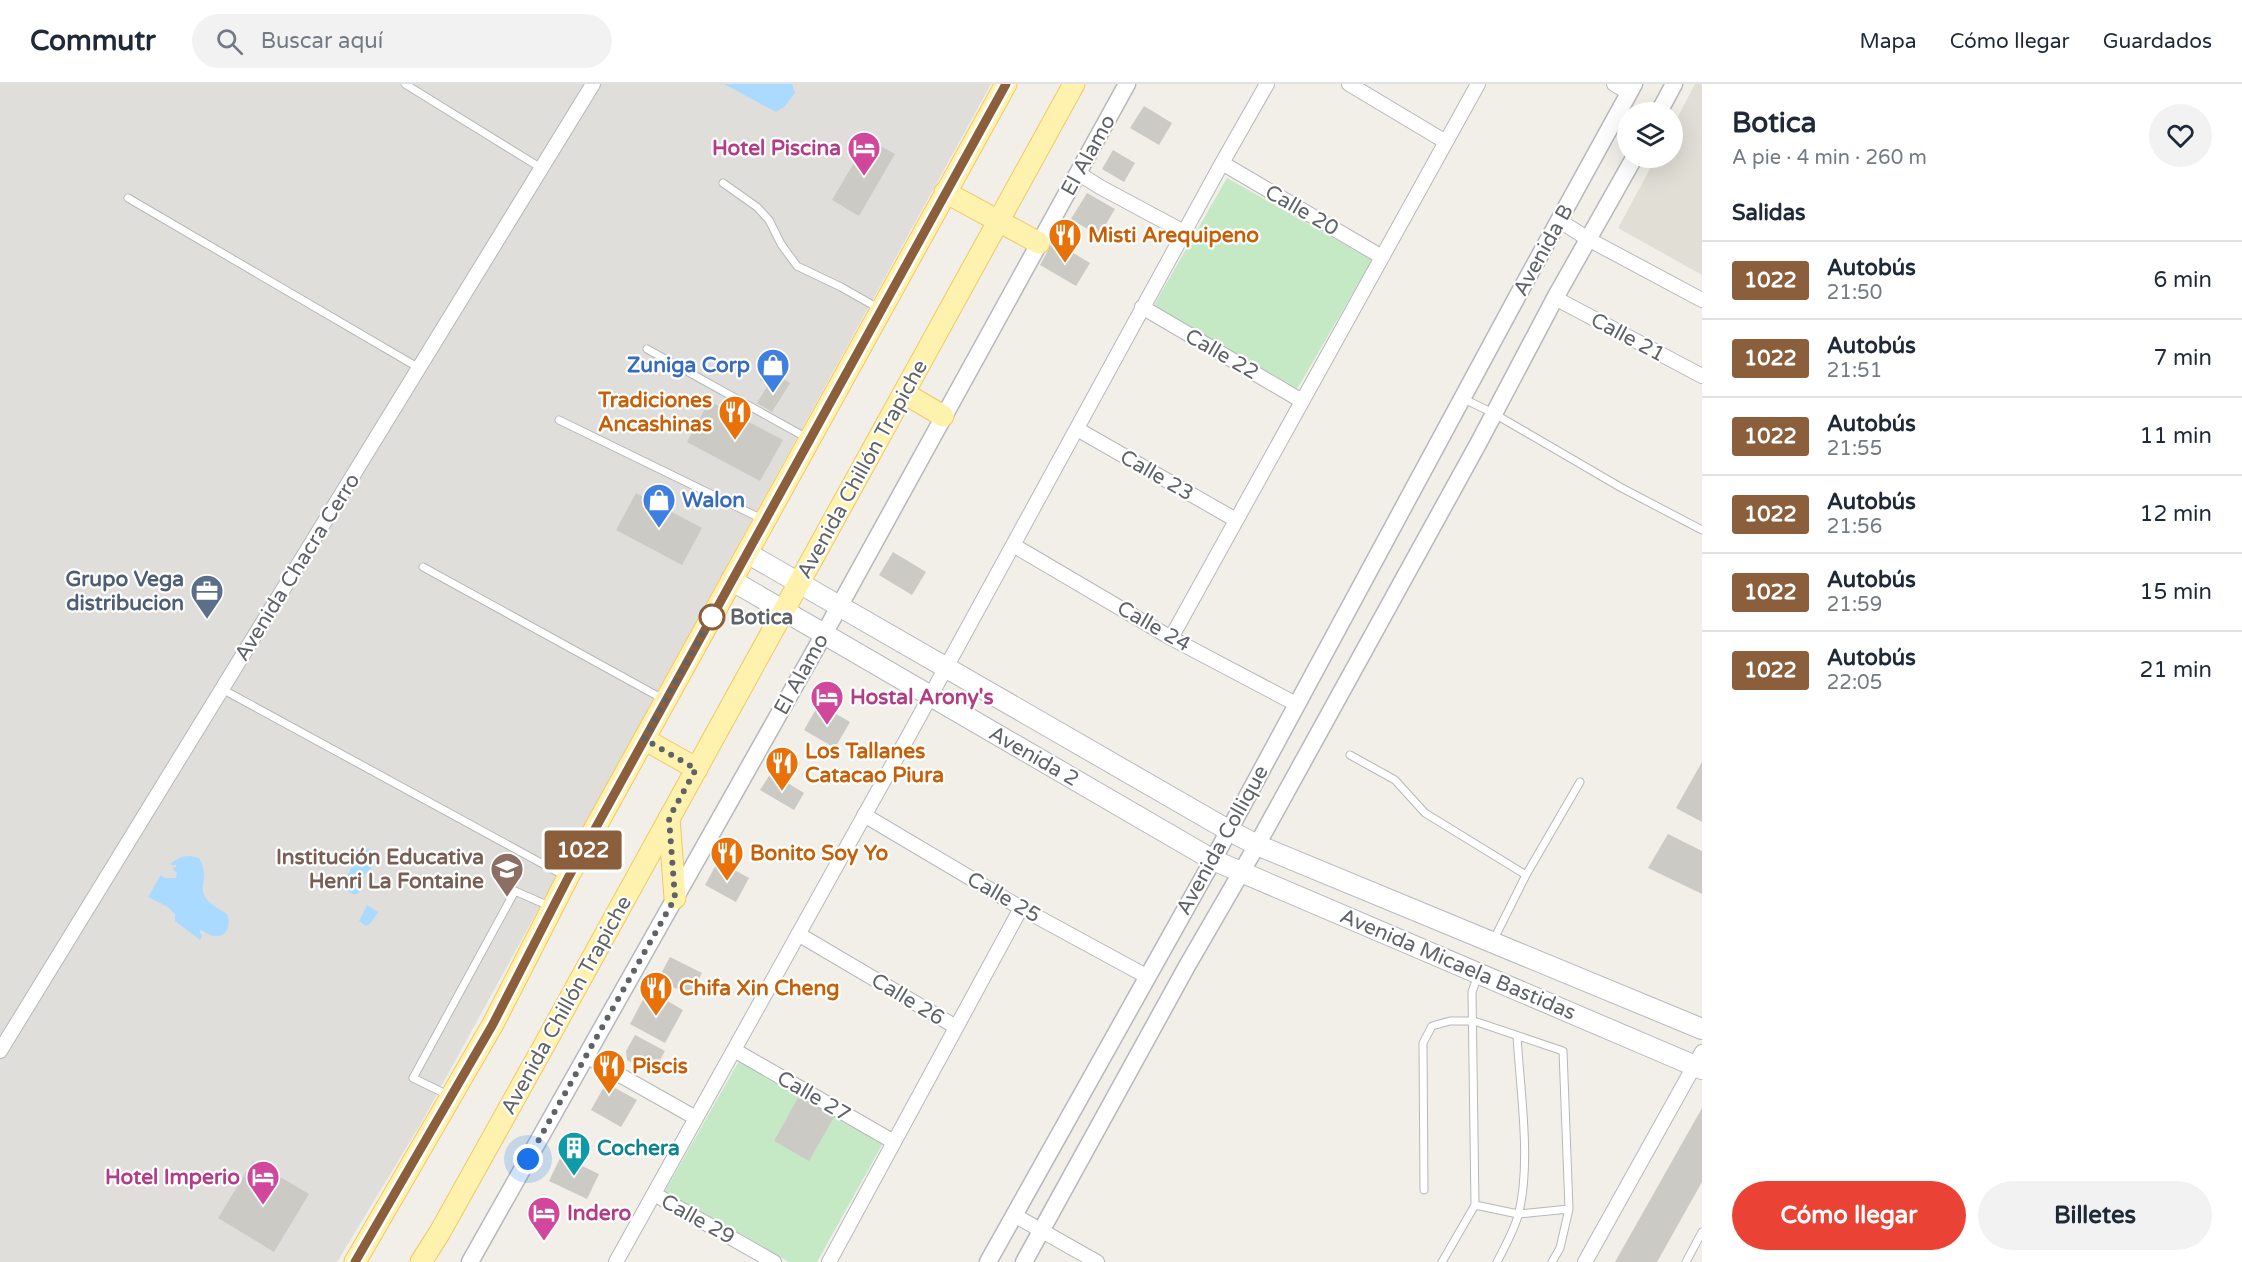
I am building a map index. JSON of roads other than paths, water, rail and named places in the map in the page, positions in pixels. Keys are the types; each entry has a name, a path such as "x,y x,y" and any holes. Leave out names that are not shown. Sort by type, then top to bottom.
{"main road":[{"path":"356,1262 452,1097 644,739 1006,84"},
{"name":"Avenida Chillón Trapiche","path":"421,1262 457,1202 1074,84"},
{"path":"945,192 1039,243"},
{"path":"904,393 943,416"},
{"name":"Avenida 2","path":"747,553 1228,830"},
{"name":"Avenida 2","path":"731,580 1213,860"},
{"path":"644,739 696,769"},
{"path":"669,818 675,898"},
{"name":"Avenida Micaela Bastidas","path":"1228,830 1257,845 1702,1029"},
{"name":"Avenida Micaela Bastidas","path":"1213,860 1700,1062"},
{"path":"1328,909 1322,901 1322,887 1328,881 1336,878"},
{"path":"1479,972 1493,942"}],"street":[{"name":"Avenida Chacra Cerro","path":"0,1051 593,84"},
{"name":"El Alamo","path":"470,1262 824,634 1127,84"},
{"path":"616,1262 1222,163 1268,84"},
{"path":"1349,84 1446,142"},
{"path":"1171,638 1478,84"},
{"path":"1614,84 1632,88"},
{"path":"1664,102 1674,84"},
{"name":"Avenida B","path":"1452,416 1632,88"},
{"name":"Calle 20","path":"1222,163 1382,257"},
{"name":"Avenida B","path":"1024,1262 1181,976 1257,845 1628,168"},
{"path":"1078,173 1184,232"},
{"path":"1560,221 1702,300"},
{"name":"Calle 21","path":"1555,298 1702,376"},
{"name":"Calle 22","path":"1142,308 1302,401"},
{"name":"Avenida Collique","path":"988,1262 1146,976 1213,860 1452,416"},
{"name":"Calle 23","path":"1077,429 1236,520"},
{"name":"Calle 24","path":"1013,545 1171,638 1296,704"},
{"name":"Calle 25","path":"864,815 1020,908 1146,976"},
{"path":"829,1262 1020,908"},
{"name":"Calle 26","path":"798,934 956,1027"},
{"name":"Calle 27","path":"734,1050 894,1142"},
{"path":"586,1056 696,1119"},
{"path":"1585,1262 1700,1062"},
{"name":"Calle 29","path":"654,1194 774,1262"},
{"path":"1014,1215 1097,1262"}],"lane":[{"path":"405,84 541,168"},
{"path":"723,183 757,207 769,220 781,244 797,266 841,286 880,310"},
{"path":"128,198 419,368"},
{"path":"647,349 809,440"},
{"path":"1462,398 1493,413 1620,487 1702,530"},
{"path":"559,420 764,520"},
{"path":"423,567 665,701"},
{"path":"222,689 568,878"},
{"path":"1350,755 1395,780 1425,813 1526,875"},
{"path":"1493,942 1526,875 1580,782"},
{"path":"452,1097 413,1078 515,891 554,908"},
{"path":"1442,1262 1475,1205 1472,992 1479,972"},
{"path":"1424,1190 1423,1043 1432,1026 1450,1021 1474,1021 1563,1051 1569,1209 1560,1248 1552,1262"},
{"path":"1497,1262 1512,1233 1518,1214 1525,1172 1516,1036"},
{"path":"1475,1205 1518,1214 1569,1209"},
{"path":"1686,1262 1702,1232"}],"water":[{"path":"724,84 792,84 795,93 785,106 776,112"},
{"path":"362,848 372,850 376,862 362,877 360,892 355,895 338,883 349,873 357,850"},
{"path":"181,857 199,858 203,867 203,893 214,906 227,914 229,922 222,935 212,936 200,930 202,935 200,940 175,921 175,914 168,907 148,897 161,875 165,878 176,878 177,873 172,868 176,865 171,865 171,863"},
{"path":"367,905 378,912 366,926 359,921"}],"place":[{"name":"Hotel Piscina","path":"864,177"},
{"name":"Misti Arequipeno","path":"1065,264"},
{"name":"Zuniga Corp","path":"773,394"},
{"name":"Tradiciones Ancashinas","path":"735,441"},
{"name":"Walon","path":"659,529"},
{"name":"Botica","path":"712,617"},
{"name":"Grupo Vega distribucion","path":"207,620"},
{"name":"Hostal Arony's","path":"827,726"},
{"name":"Los Tallanes Catacao Piura","path":"782,792"},
{"name":"Bonito Soy Yo","path":"727,882"},
{"name":"Institución Educativa Henri La Fontaine","path":"507,898"},
{"name":"Chifa Xin Cheng","path":"656,1017"},
{"name":"Piscis","path":"609,1095"},
{"name":"Cochera","path":"574,1177"},
{"name":"Hotel Imperio","path":"263,1206"},
{"name":"Indero","path":"544,1242"}]}
